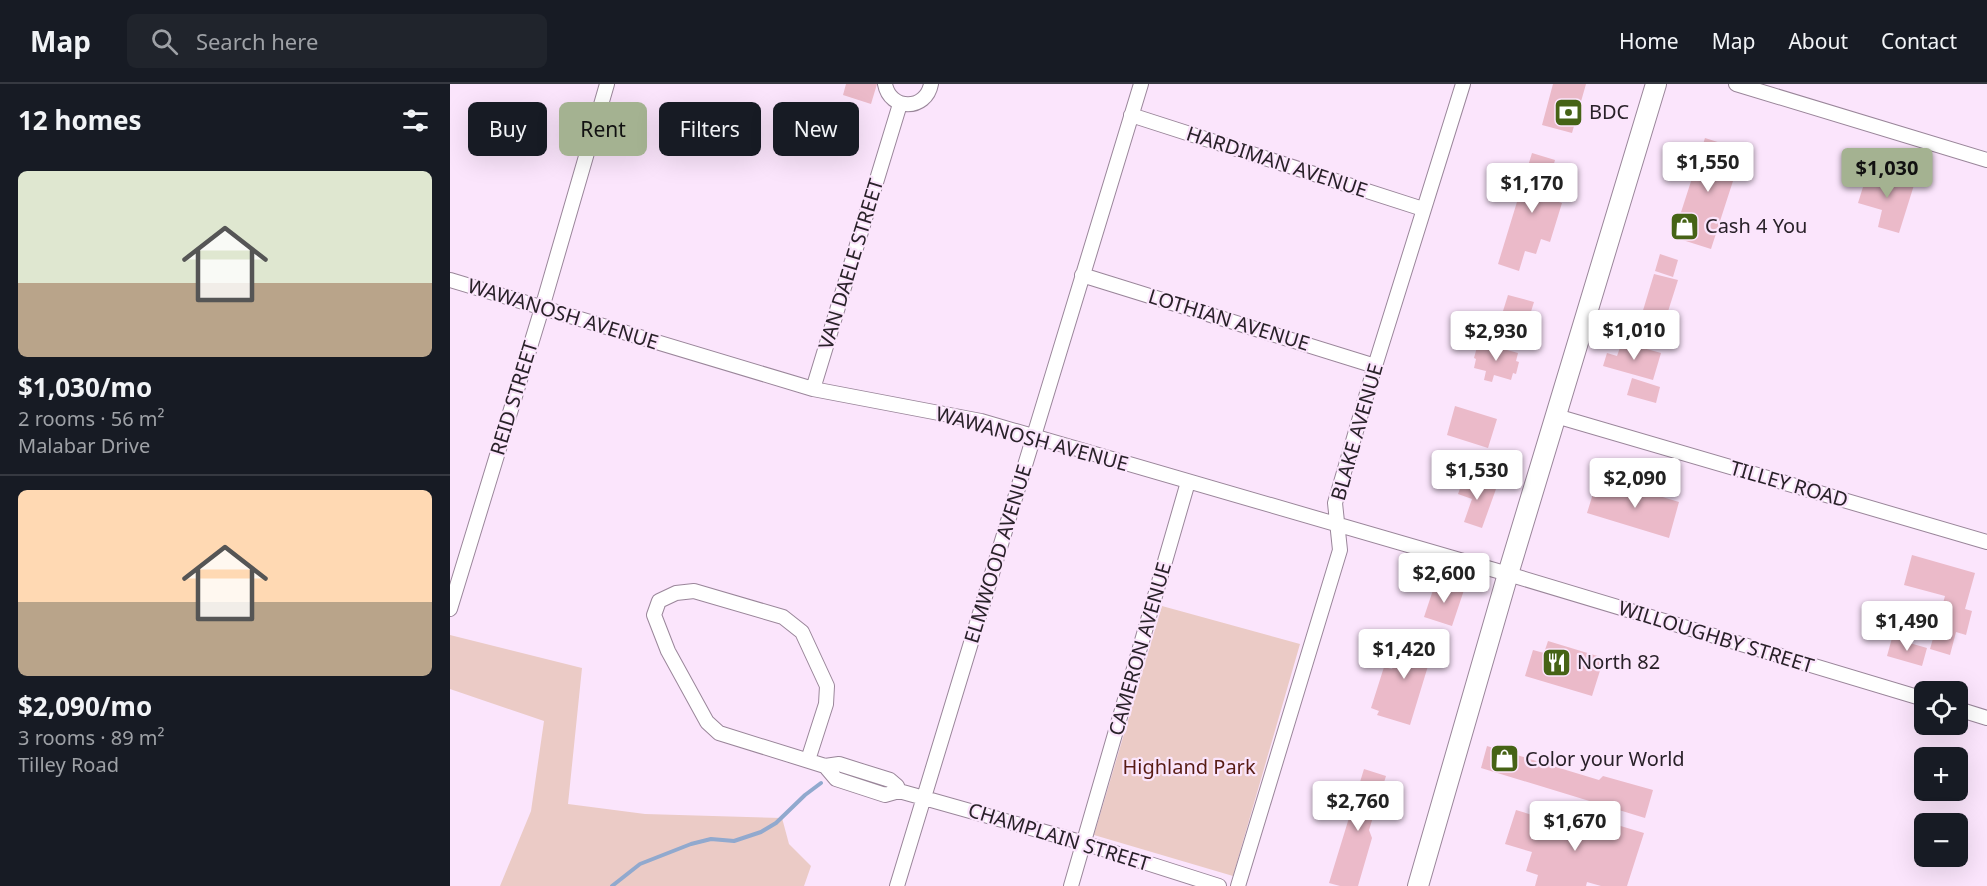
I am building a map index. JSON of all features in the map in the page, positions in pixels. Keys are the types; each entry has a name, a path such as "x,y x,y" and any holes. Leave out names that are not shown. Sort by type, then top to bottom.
{"main road":[{"path":"1418,886 1508,574 1656,84"}],"street":[{"name":"REID STREET","path":"450,609 542,308 607,84"},
{"path":"885,84 888,94 900,104 908,105 922,100 927,95 931,84"},
{"name":"ELMWOOD AVENUE","path":"897,886 1140,84"},
{"name":"BLAKE AVENUE","path":"1238,886 1340,550 1335,503 1463,84"},
{"path":"1736,84 1987,160"},
{"name":"VAN DAELE STREET","path":"813,389 900,104"},
{"name":"HARDIMAN AVENUE","path":"1131,115 1423,209"},
{"name":"LOTHIAN AVENUE","path":"1083,275 1375,366"},
{"name":"WAWANOSH AVENUE","path":"450,280 813,389 981,421 1508,574"},
{"name":"TILLEY ROAD","path":"1556,416 1987,542"},
{"name":"CAMERON AVENUE","path":"1071,886 1188,482"},
{"name":"WILLOUGHBY STREET","path":"1508,574 1914,696"},
{"name":"CHAMPLAIN STREET","path":"808,760 826,704 826,686 801,632 783,617 694,591 676,592 659,601 654,615 668,651 707,722 719,733 825,766 839,764 890,780 899,791 1084,843 1219,886"},
{"path":"1968,712 1987,718"}],"green space":[{"name":"Highland Park","path":"1162,606 1300,644 1233,876 1094,835"},
{"path":"450,635 582,668 568,804 645,814 782,818 789,844 811,866 804,886 500,886 531,811 544,721 450,689"}],"building":[{"path":"846,84 877,84 871,104 843,95"},
{"path":"1553,84 1586,84 1572,133 1542,125"},
{"path":"1705,138 1743,150 1711,249 1673,237"},
{"path":"1532,153 1555,160 1549,181 1555,183 1550,199 1562,203 1550,242 1541,239 1536,254 1525,251 1519,271 1498,264"},
{"path":"1868,171 1914,185 1899,233 1878,227 1882,210 1858,203"},
{"path":"1660,254 1678,260 1673,277 1655,271"},
{"path":"1654,274 1678,280 1664,324 1641,317"},
{"path":"1508,295 1534,302 1524,334 1498,327"},
{"path":"1622,342 1661,353 1653,380 1603,366 1607,353 1617,356"},
{"path":"1482,343 1518,353 1516,361 1519,362 1516,374 1513,373 1511,380 1494,375 1492,382 1484,380 1486,371 1474,368 1477,347 1480,348"},
{"path":"1632,378 1660,387 1656,403 1627,395"},
{"path":"1455,406 1497,419 1488,448 1447,435"},
{"path":"1464,478 1496,489 1482,528 1464,522 1472,499 1458,494"},
{"path":"1596,484 1620,492 1623,485 1679,502 1669,538 1587,513"},
{"path":"1912,555 1975,573 1965,609 1972,611 1966,635 1956,632 1950,655 1930,649 1945,596 1904,585"},
{"path":"1436,581 1464,590 1452,626 1424,617"},
{"path":"1403,633 1435,643 1410,725 1377,715 1379,711 1371,708 1384,667 1392,669"},
{"path":"1892,638 1927,648 1922,666 1887,656"},
{"path":"1548,641 1604,658 1592,696 1525,676 1533,650 1544,653"},
{"path":"1487,746 1599,780 1603,776 1653,790 1645,818 1481,768"},
{"path":"1364,769 1386,776 1369,830 1372,838 1358,886 1340,886 1329,883"},
{"path":"1516,810 1555,822 1558,817 1611,834 1614,824 1644,833 1627,886 1601,886 1587,882 1586,886 1535,886 1538,875 1526,871 1532,852 1505,844"}],"waterway":[{"path":"612,886 640,864 691,844 711,839 734,841 761,832 776,823 821,783"}],"place":[{"name":"BDC","path":"1568,112"},
{"name":"Cash 4 You","path":"1684,226"},
{"name":"North 82","path":"1556,662"},
{"name":"Color your World","path":"1504,759"}]}
